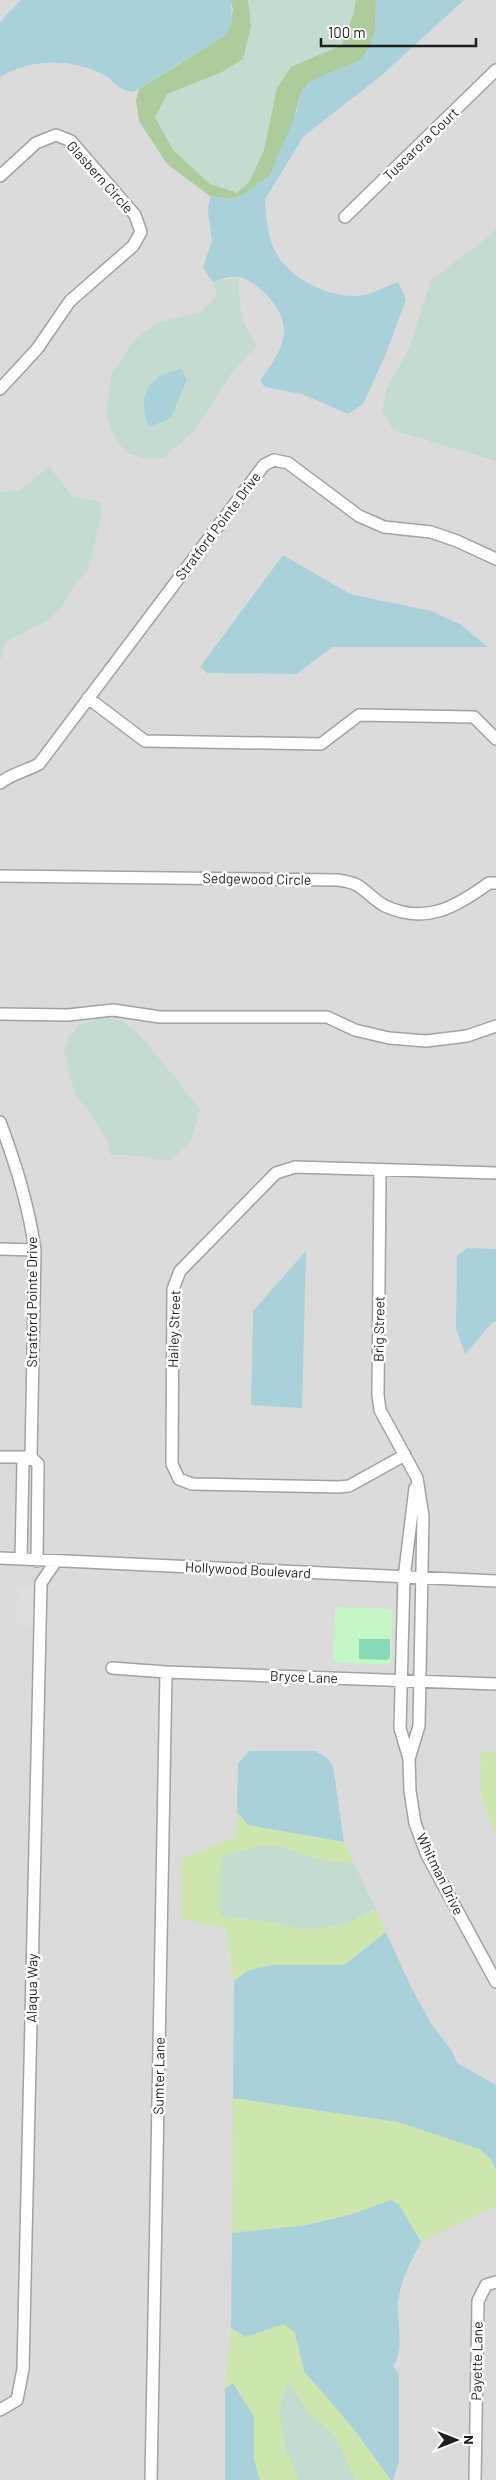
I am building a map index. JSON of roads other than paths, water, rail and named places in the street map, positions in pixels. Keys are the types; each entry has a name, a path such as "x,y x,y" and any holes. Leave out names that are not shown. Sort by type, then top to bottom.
{"street":[{"name":"Tuscarora Court","path":"346,217 496,70"},
{"name":"Glasbern Circle","path":"0,176 36,143 56,135 71,141 135,215 140,232 133,246 70,301 38,349 0,389"},
{"name":"Stratford Pointe Drive","path":"0,783 8,777 25,772 39,764 264,465 274,460 288,463 359,516 384,527 430,532 457,541 496,559"},
{"path":"88,698 145,741 321,744 359,715 474,718 496,739"},
{"name":"Sedgewood Circle","path":"0,876 338,880 356,884 384,906 427,915 451,907 489,883 496,883"},
{"path":"0,1014 68,1015 113,1010 160,1017 327,1017 355,1030 389,1038 426,1041 467,1036 496,1026"},
{"name":"Stratford Pointe Drive","path":"0,1122 20,1176 30,1216 35,1250 31,1458"},
{"name":"Hailey Street","path":"404,1455 349,1486 340,1487 192,1484 179,1479 172,1464 173,1288 180,1271 276,1173 295,1167 496,1173"},
{"name":"Brig Street","path":"380,1170 378,1395 380,1410 416,1478 423,1516 422,1578"},
{"path":"0,1249 35,1250"},
{"path":"0,1457 31,1458 38,1464 37,1561"},
{"path":"21,1559 23,1463 31,1458"},
{"path":"404,1578 416,1478"},
{"name":"Hollywood Boulevard","path":"0,1558 496,1581"},
{"name":"Alaqua Way","path":"0,2410 17,2400 23,2369 41,1583 56,1561"},
{"name":"Whitman Drive","path":"404,1578 400,1728 410,1759"},
{"name":"Whitman Drive","path":"422,1578 419,1726 410,1759 410,1791 415,1823 427,1855 496,1982"},
{"name":"Bryce Lane","path":"112,1668 166,1672 496,1684"},
{"name":"Sumter Lane","path":"151,2480 166,1672"},
{"name":"Payette Lane","path":"475,2480 478,2301 486,2285 496,2282"}],"water":[{"path":"21,0 231,0 232,24 226,35 133,92 120,88 104,75 92,69 65,63 52,62 25,66 0,77 0,22"},
{"path":"376,0 464,0 382,75 304,136 265,199 267,225 274,249 280,260 300,278 312,286 326,291 352,296 369,294 398,282 406,299 385,356 363,404 348,414 302,394 265,387 260,381 276,356 284,335 283,320 279,312 262,290 247,280 233,277 213,282 203,268 212,240 208,211 210,196 229,199 245,194 270,175 297,111 300,94 309,82 359,61 370,48 375,30"},
{"path":"181,369 187,379 171,418 149,427 144,405 148,389 160,377"},
{"path":"283,555 350,594 431,611 460,624 488,647 333,647 296,674 207,673 200,667"},
{"path":"467,1248 496,1249 496,1322 493,1322 465,1354 456,1328 457,1256"},
{"path":"306,1251 302,1408 251,1405 253,1311"},
{"path":"249,1751 314,1751 326,1757 333,1766 344,1842 248,1825 237,1812 238,1764"},
{"path":"386,1932 411,1987 432,2025 452,2051 457,2063 496,2085 496,2170 491,2159 479,2149 398,2122 233,2098 234,1981 247,1971 272,1965 344,1965"},
{"path":"391,2200 400,2206 421,2242 403,2280 398,2304 400,2345 397,2360 393,2366 399,2374 399,2461 393,2480 391,2480 353,2428 304,2371 295,2333 284,2324 245,2337 231,2328 232,2233 307,2225 349,2215"},
{"path":"233,2383 254,2417 254,2460 260,2480 225,2480 225,2389"}]}
